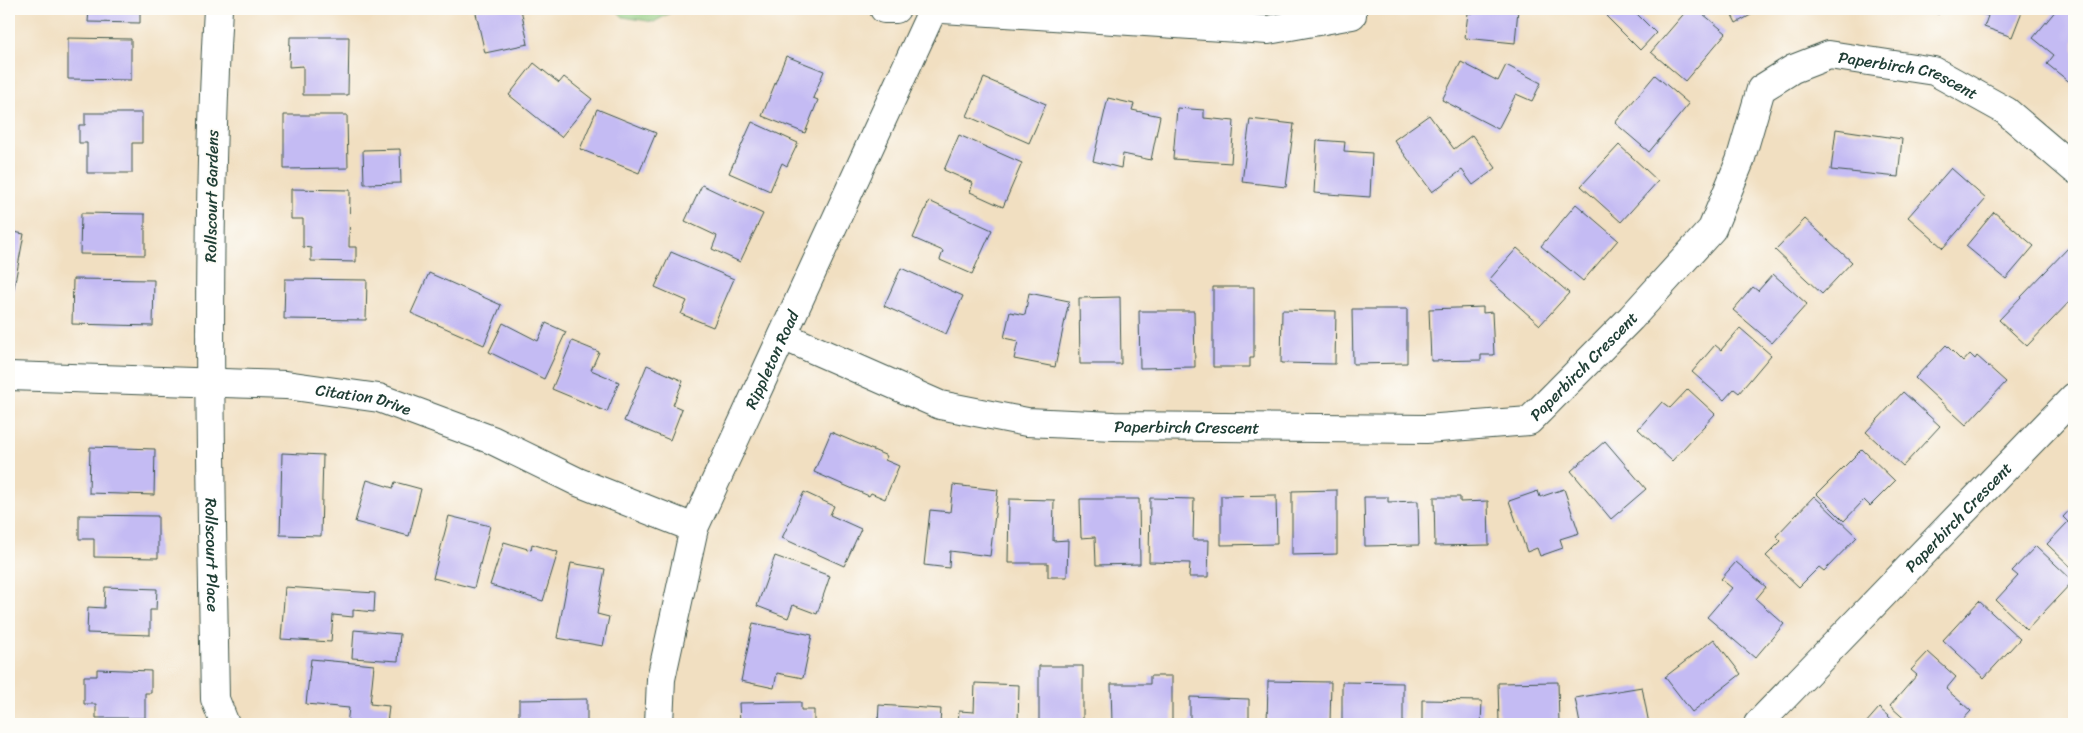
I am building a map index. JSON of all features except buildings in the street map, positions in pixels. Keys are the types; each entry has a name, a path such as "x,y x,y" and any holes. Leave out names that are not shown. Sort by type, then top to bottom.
{"street":[{"name":"Rollscourt Gardens","path":"209,383 212,112 218,9"},
{"path":"884,9 896,9"},
{"name":"Rippleton Road","path":"659,724 661,679 694,528 933,9"},
{"path":"943,9 1268,30 1352,15"},
{"name":"Paperbirch Crescent","path":"783,336 940,405 1027,422 1114,426 1426,429 1529,421 1631,318 1712,229 1740,161 1761,89 1792,70 1829,55 1934,71 2006,111 2074,169"},
{"name":"Citation Drive","path":"9,376 286,385 379,398 492,440 578,482 694,528"},
{"name":"Rollscourt Place","path":"209,383 215,699 225,724"},
{"name":"Paperbirch Crescent","path":"1758,724 2074,397"}],"green space":[{"path":"615,9 677,9 654,22 623,17"}]}
